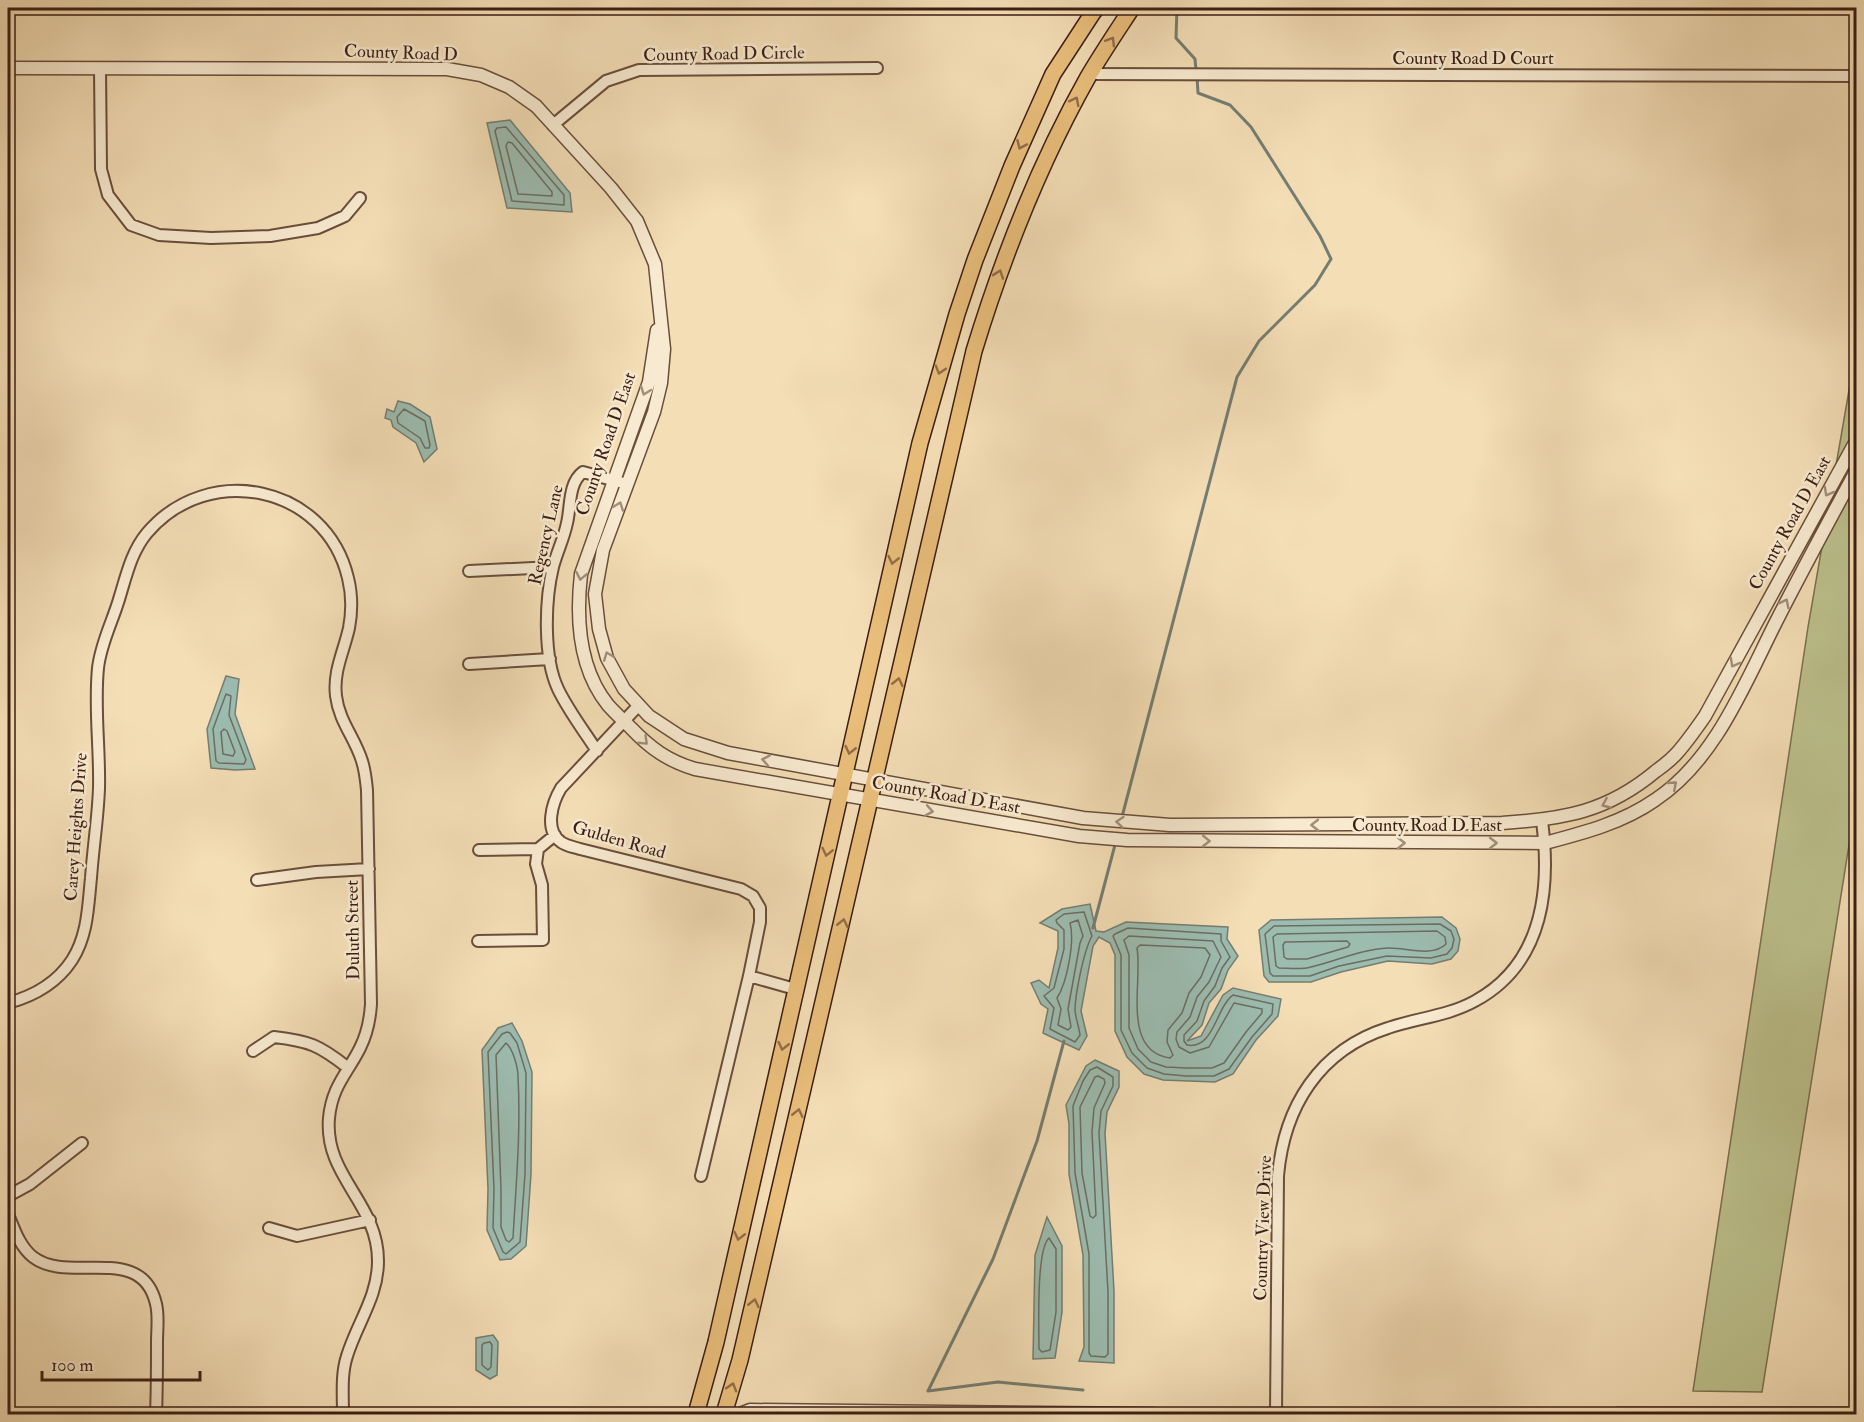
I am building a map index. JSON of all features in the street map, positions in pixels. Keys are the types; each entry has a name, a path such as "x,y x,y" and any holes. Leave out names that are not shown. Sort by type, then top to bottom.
{"main road":[{"path":"696,1414 718,1331 920,443 957,314 1011,166 1053,74 1095,8"},
{"path":"724,1414 740,1360 876,780 963,393 984,320 1024,209 1050,150 1090,74 1132,8"}],"street":[{"name":"County Road D","path":"8,68 447,69 481,75 509,87 536,106 611,188 637,221 655,264 659,313"},
{"path":"100,68 101,169 108,195 131,225 159,235 211,238 270,236 318,228 345,216 360,198"},
{"name":"County Road D Circle","path":"553,125 606,81 639,70 877,69"},
{"name":"County Road D Court","path":"1090,74 1857,76"},
{"name":"County Road D East","path":"659,313 649,382 581,574 578,601 579,627 585,657 592,677 608,704 650,747 681,765 871,801 1079,836 1127,840 1545,843 1586,832 1630,815 1656,800 1689,772 1722,728 1816,544 1857,471"},
{"name":"County Road D East","path":"659,313 664,349 661,383 654,412 603,550 595,594 599,630 607,658 624,689 649,716 684,739 728,753 1062,815 1131,823 1220,825 1542,821 1586,812 1622,797 1677,754 1705,716 1857,441"},
{"name":"Regency Lane","path":"597,751 557,688 550,659 547,610 553,567 567,524 573,485 577,476 583,472 627,484"},
{"name":"Duluth Street","path":"124,581 136,549 158,521 172,510 199,496 237,490 274,496 304,512 328,536 343,562 351,593 351,611 349,629 337,667 336,693 344,725 362,759 366,775 371,1004 370,1021 359,1049 347,1067 331,1104 329,1134 336,1163 370,1220 378,1261 377,1280 368,1309 347,1354 343,1380 343,1414"},
{"path":"469,571 553,567"},
{"name":"Carey Heights Drive","path":"8,1003 26,998 53,982 73,959 84,932 99,790 98,666 102,645 124,581"},
{"path":"470,664 550,659"},
{"name":"Gulden Road","path":"639,705 561,789 553,802 551,816 555,835 562,843 741,889 753,896 760,908 760,922 749,976 701,1176"},
{"name":"Country View Drive","path":"1276,1414 1278,1176 1281,1152 1297,1104 1310,1082 1330,1061 1357,1041 1387,1028 1460,1008 1476,1001 1499,984 1522,960 1535,935 1542,909 1545,843 1542,821"},
{"path":"479,850 538,849 555,835"},
{"path":"478,941 543,940 542,885 536,864 538,849"},
{"path":"257,880 316,872 369,869"},
{"path":"749,976 795,989"},
{"path":"253,1051 274,1037 298,1040 322,1048 347,1067"},
{"path":"8,1196 30,1184 82,1143"},
{"path":"8,1214 24,1249 42,1263 62,1267 117,1268 127,1270 145,1282 156,1303 157,1314 156,1414"},
{"path":"269,1228 297,1236 370,1220"},
{"path":"740,1414 750,1410 760,1410 1153,1414"},
{"path":"1618,1414 1857,1414"}],"green space":[{"path":"1856,350 1856,801 1762,1392 1693,1391 1808,627"}],"water":[{"path":"510,120 570,193 572,212 507,208 487,123"},
{"path":"398,401 410,404 430,417 437,449 424,462 416,443 393,427 391,420 385,418 387,409 394,412"},
{"path":"226,676 239,679 235,714 255,769 211,768 207,729"},
{"path":"1090,904 1096,931 1104,932 1126,922 1228,927 1227,939 1238,956 1228,970 1221,989 1209,1003 1202,1025 1187,1041 1201,1036 1223,995 1233,988 1281,999 1278,1016 1256,1040 1233,1074 1215,1082 1163,1080 1144,1074 1127,1057 1115,1031 1115,955 1110,943 1099,937 1093,946 1081,1011 1087,1036 1079,1050 1043,1033 1048,1009 1041,1004 1031,983 1039,980 1049,988 1058,948 1058,931 1040,923 1062,909"},
{"path":"1442,917 1456,928 1460,939 1458,951 1451,959 1432,964 1388,961 1311,982 1269,982 1264,976 1259,930 1271,920"},
{"path":"512,1023 522,1041 532,1072 531,1174 526,1246 511,1259 500,1260 487,1230 488,1189 482,1050 498,1028"},
{"path":"1095,1060 1119,1071 1119,1087 1107,1112 1105,1133 1114,1291 1114,1363 1079,1361 1084,1347 1083,1255 1069,1174 1069,1124 1066,1105 1086,1066"},
{"path":"1047,1217 1062,1246 1062,1312 1055,1358 1033,1359 1035,1255"},
{"path":"493,1335 498,1342 497,1375 490,1379 476,1370 476,1338"}],"waterway":[{"path":"1177,8 1176,38 1195,59 1196,70"},
{"path":"1122,817 1237,377 1259,341 1315,285 1331,259 1320,236 1251,127 1230,105 1198,93 1197,77"},
{"path":"1093,928 1116,841"},
{"path":"928,1391 993,1259 1037,1141 1064,1041"},
{"path":"928,1391 998,1382 1083,1390"}]}
